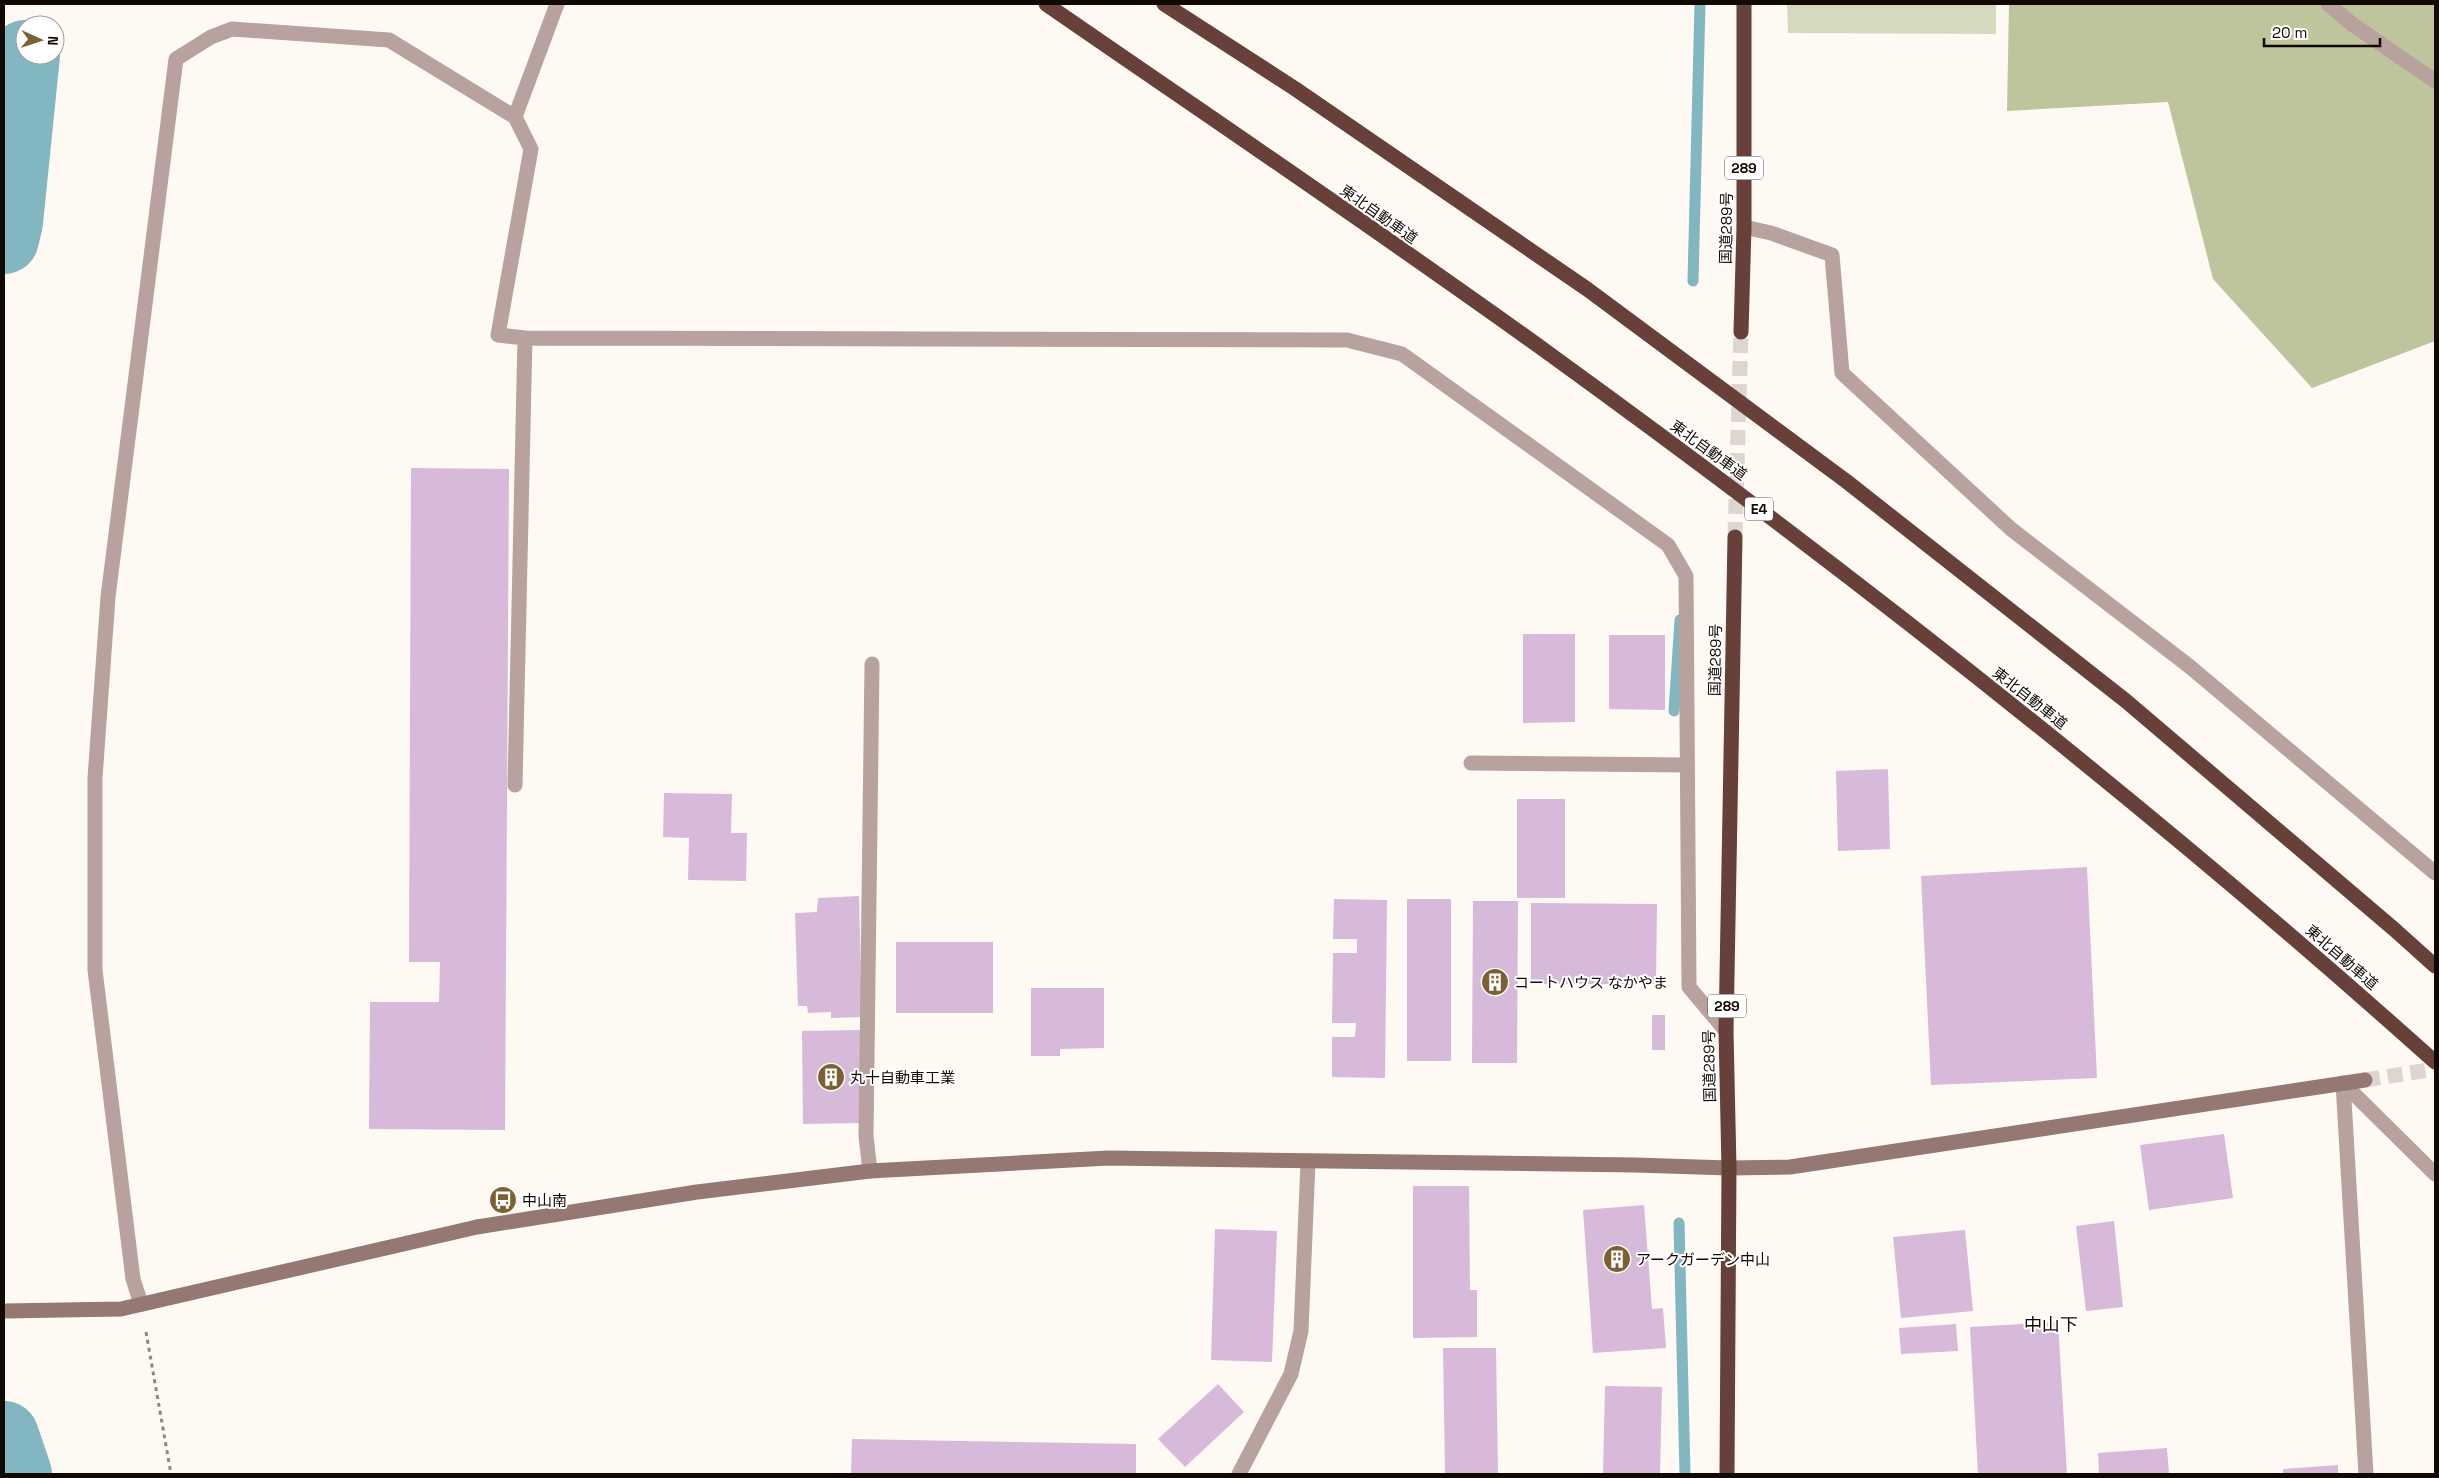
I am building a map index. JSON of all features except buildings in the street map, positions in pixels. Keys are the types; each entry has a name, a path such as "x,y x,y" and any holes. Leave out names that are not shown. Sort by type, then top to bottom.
{"highway":[{"name":"東北自動車道","path":"1046,4 1549,354 1803,542 2088,766 2345,981 2435,1062"},
{"path":"1164,4 1294,88 1588,289 1846,481 2126,701 2435,966"},
{"name":"国道289号","path":"1741,332 1744,227 1744,4"},
{"name":"国道289号","path":"1728,1474 1729,1168 1726,1031 1735,537"}],"street":[{"path":"515,117 557,4"},
{"path":"2328,4 2352,24 2435,81"},
{"path":"141,1304 133,1279 95,970 96,778 108,597 176,59 211,37 232,28 389,40 515,117 531,149 498,335 525,338 1347,340 1402,354 1668,544 1686,576 1689,987 1726,1031"},
{"path":"1744,227 1771,234 1832,255 1842,373 2011,529 2189,666 2435,873"},
{"path":"515,785 525,338"},
{"path":"870,1171 866,1136 872,664"},
{"path":"1471,762 1687,765"},
{"path":"4,1311 121,1309 477,1227 697,1192 870,1171 1108,1158 1729,1168 1790,1167 2365,1080"},
{"path":"2343,1083 2435,1174"},
{"path":"2343,1083 2366,1474"},
{"path":"1239,1474 1291,1374 1301,1331 1308,1162"}],"path":[{"path":"141,1304 171,1474"}],"green space":[{"path":"1787,4 1996,4 1996,34 1788,33"},
{"path":"2009,4 2435,4 2435,341 2312,388 2213,279 2168,102 2007,111"}],"waterway":[{"path":"1693,281 1700,4"},
{"path":"4,239 8,222 24,65"},
{"path":"1674,711 1680,620"},
{"path":"1679,1223 1685,1474"},
{"path":"4,1436 17,1474"}],"tunnel":[{"path":"1735,537 1741,332"},
{"path":"2365,1080 2435,1069"}],"place":[{"name":"コートハウス なかやま","path":"1495,982"},
{"name":"丸十自動車工業","path":"831,1077"},
{"name":"中山南","path":"503,1200"},
{"name":"アークガーデン中山","path":"1617,1259"}],"district":[{"name":"中山下","path":"2051,1324"}]}
